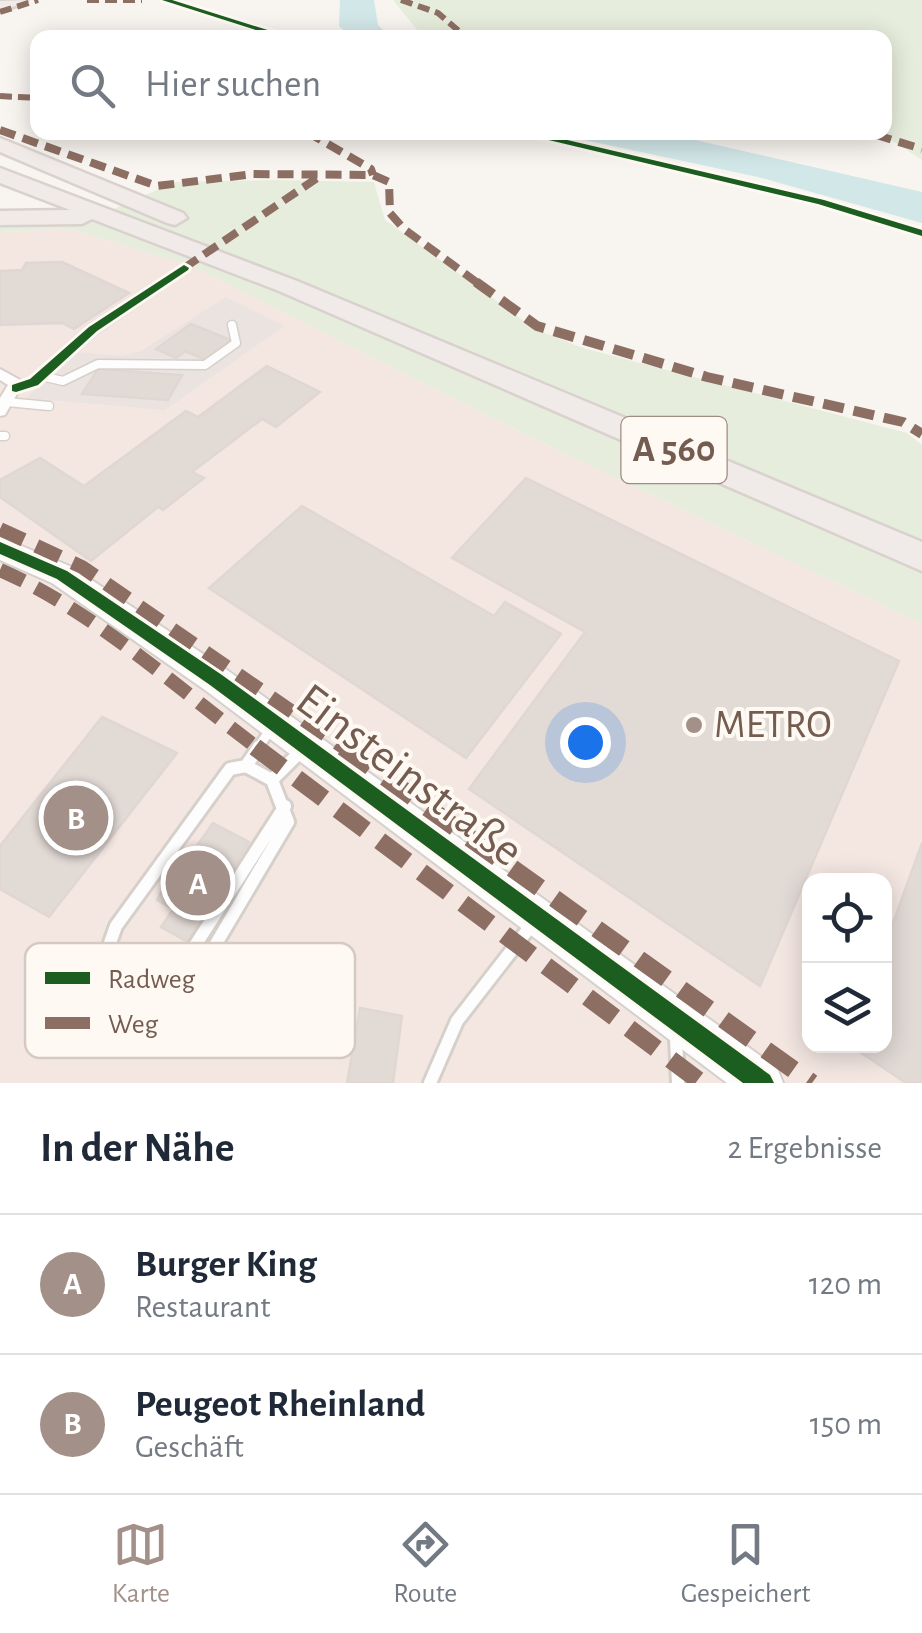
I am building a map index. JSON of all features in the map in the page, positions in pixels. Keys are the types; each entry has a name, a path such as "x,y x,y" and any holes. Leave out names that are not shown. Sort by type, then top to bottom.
{"highway":[{"path":"0,2 19,0"},
{"path":"0,144 110,187 253,254"},
{"name":"A 560","path":"0,162 253,254 922,532"},
{"name":"A 560","path":"0,176 175,240 922,557"},
{"path":"0,218 48,214 86,217 175,240"}],"street":[{"path":"8,400 93,329 184,268"},
{"path":"0,374 11,376 8,400"},
{"name":"Einsteinstraße","path":"0,548 62,575 276,722 762,1083"}],"lane":[{"path":"41,376 63,381 98,364 205,366 236,343 232,326"},
{"path":"8,400 50,406"},
{"path":"246,766 276,722"},
{"path":"272,780 306,745"},
{"path":"112,943 116,926 230,769 246,766 272,780 288,822 216,943"},
{"path":"197,943 285,806"},
{"path":"430,1083 432,1065 450,1035 537,918"},
{"path":"675,1020 678,1083"}],"shaded area":[{"path":"340,0 374,0 378,25 383,30 343,30 339,26"},
{"path":"585,140 695,140 922,192 922,223 758,177"},
{"path":"71,229 194,267 522,433 922,624 922,1083 0,1083 0,232"},
{"path":"226,297 284,326 165,410 26,398 77,352 123,356 141,351"}],"green space":[{"path":"393,0 922,0 922,160 891,140 892,30 417,30"},
{"path":"175,182 374,182 385,220 535,329 583,348 907,433 922,445 922,624 522,433 194,267 71,229 0,232 0,221 87,221"}],"building":[{"path":"62,262 129,293 74,329 62,323 0,325 0,271 22,270 26,263"},
{"path":"191,324 231,340 206,360 185,351 176,358 156,349"},
{"path":"267,366 320,392 276,427 262,419 192,472 204,478 163,510 158,507 91,561 0,497 0,480 40,458 84,486 186,411 198,417"},
{"path":"98,369 182,375 168,400 82,394"},
{"name":"METRO","path":"526,478 899,661 808,873 802,873 802,888 760,986 469,789 585,632 452,558"},
{"path":"302,506 494,616 505,602 561,634 466,758 209,588"},
{"path":"102,717 177,753 49,917 0,889 0,846"},
{"path":"213,823 249,842 188,942 161,927 173,909 157,900 182,852 187,854 196,847"},
{"path":"922,843 922,1083 906,1083 861,1053 892,1053 892,926"},
{"path":"360,1008 402,1016 393,1083 347,1083 351,1058 355,1058"}],"marked path":[{"path":"0,12 38,0"},
{"path":"87,0 142,0"},
{"path":"401,0 438,13 458,30"},
{"path":"0,96 30,98"},
{"path":"0,130 157,186 253,174 373,175 389,182 390,213 404,229 537,326 707,377 903,422 922,434"},
{"path":"321,140 371,169 373,175"},
{"path":"892,140 922,149"},
{"path":"184,268 323,174"},
{"path":"0,529 42,546 101,579 155,621 418,797 812,1083"},
{"path":"0,570 30,583 115,641 702,1083"}],"cycle path":[{"path":"165,0 264,30"},
{"path":"554,140 821,202 922,233"},
{"path":"16,388 34,382 93,329 184,268"},
{"path":"0,548 62,575 216,680 762,1083"}],"place":[{"name":"METRO","path":"694,725"},
{"name":"Peugeot Rheinland","path":"76,818"},
{"name":"Burger King","path":"198,883"}]}
